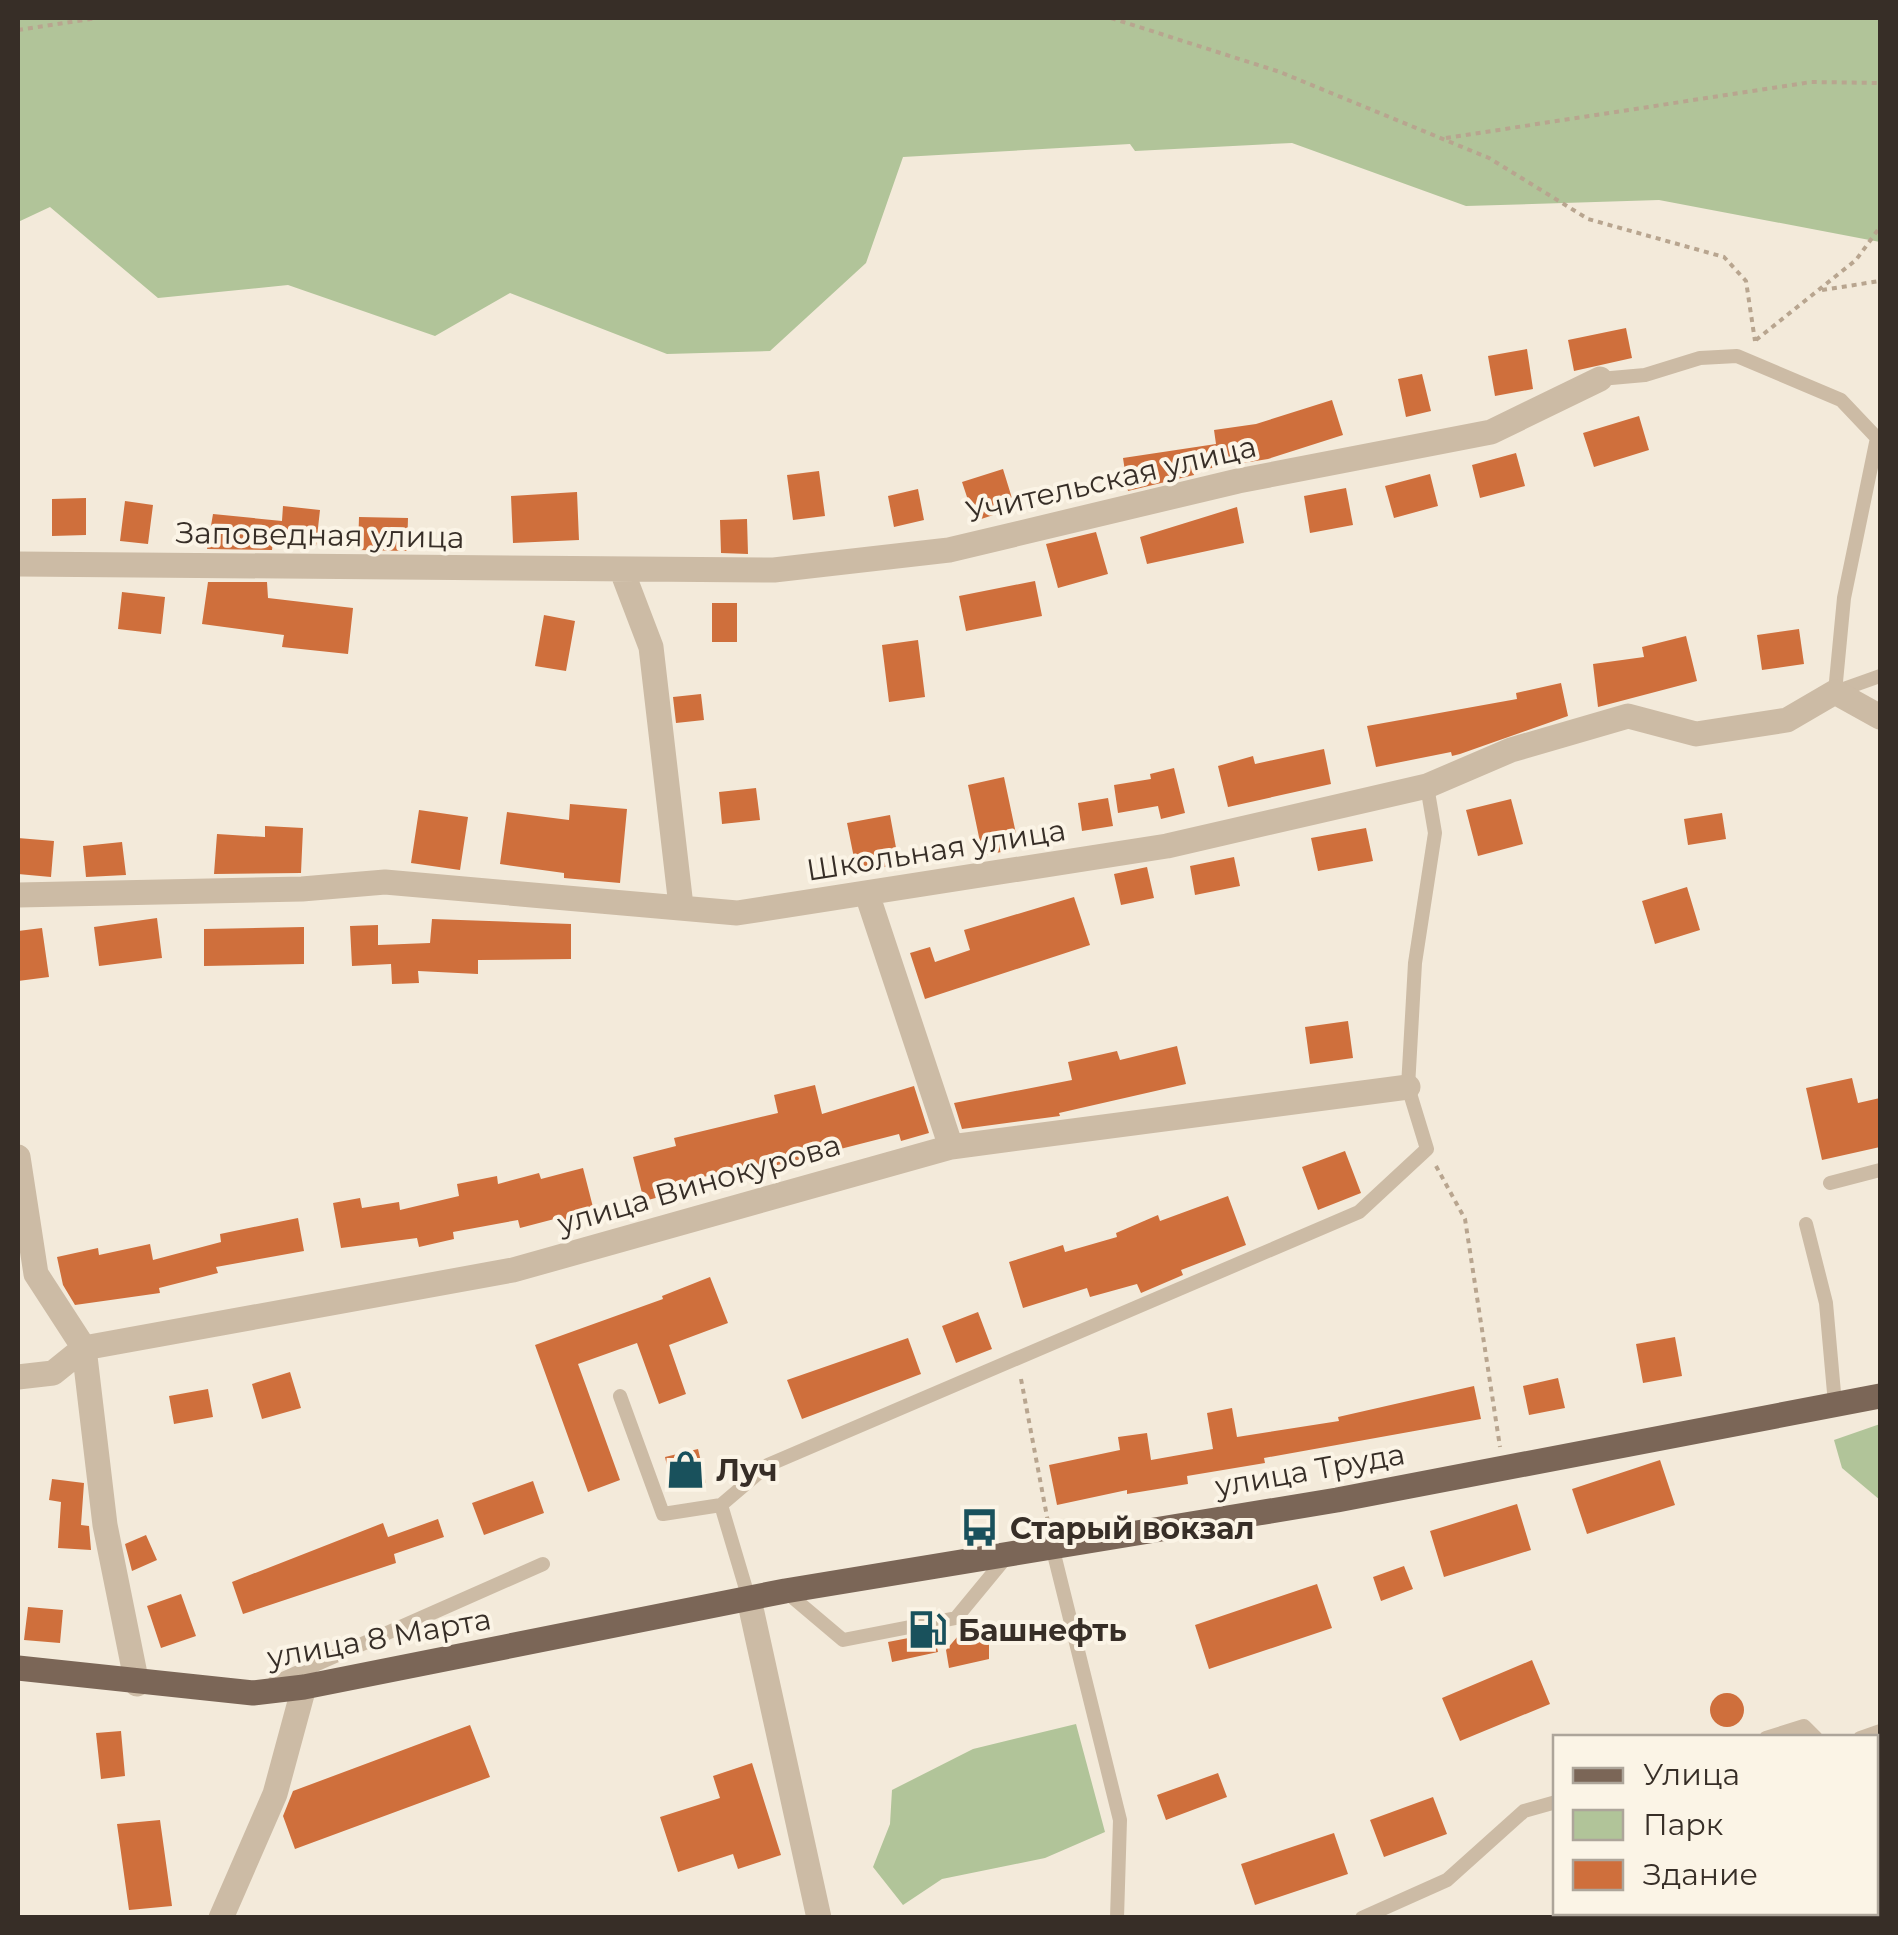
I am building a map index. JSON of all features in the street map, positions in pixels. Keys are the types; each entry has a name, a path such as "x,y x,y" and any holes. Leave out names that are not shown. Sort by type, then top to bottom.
{"main road":[{"name":"улица Труда","path":"749,1599 1337,1500 1880,1396"},
{"name":"улица 8 Марта","path":"18,1668 137,1684 253,1693 304,1687 749,1599"}],"street":[{"name":"Учительская улица","path":"622,570 774,570 949,550 1238,482 1491,432 1600,379"},
{"name":"Заповедная улица","path":"18,564 622,570"},
{"path":"622,570 650,647 681,906"},
{"path":"1835,692 1880,717"},
{"name":"Школьная улица","path":"18,896 302,889 385,882 738,913 1167,846 1427,786 1511,750 1628,716 1696,734 1787,720 1835,692"},
{"path":"867,894 951,1147"},
{"name":"улица Винокурова","path":"18,1378 53,1373 84,1348 514,1270 951,1147 1408,1087"},
{"path":"18,1157 36,1274 84,1348 105,1524 137,1684"},
{"path":"749,1599 820,1918"},
{"path":"221,1918 275,1794 304,1687"}],"lane":[{"path":"1600,379 1645,375 1700,358 1737,356 1841,400 1877,438 1844,598 1835,692 1880,676"},
{"path":"620,1396 663,1514 721,1505 768,1465 1359,1212 1427,1149 1408,1087 1415,963 1436,833 1427,786"},
{"path":"1830,1183 1880,1170"},
{"path":"1806,1224 1826,1303 1835,1404"},
{"path":"721,1505 749,1599"},
{"path":"1052,1546 1120,1820 1117,1918"},
{"path":"785,1591 844,1640 956,1618 1008,1555"},
{"path":"253,1693 543,1564"},
{"path":"1776,1735 1804,1726 1813,1735"},
{"path":"1362,1918 1447,1880 1524,1811 1553,1803"}],"path":[{"path":"18,30 98,18"},
{"path":"1111,18 1280,72 1489,158 1588,218 1724,258 1746,280 1756,341"},
{"path":"1441,138 1811,82 1880,84"},
{"path":"1737,356 1856,260 1880,227"},
{"path":"1818,291 1880,281"},
{"path":"1427,1149 1465,1220 1503,1466"},
{"path":"1017,1358 1052,1546"}],"green space":[{"path":"18,18 1880,18 1880,242 1659,200 1466,206 1292,143 1135,151 1130,144 903,157 866,263 770,351 667,354 510,293 435,336 288,285 158,298 50,207 18,222"},
{"path":"1880,1424 1880,1500 1842,1468 1834,1440"},
{"path":"1076,1724 1105,1832 1045,1858 942,1879 903,1905 873,1867 890,1824 892,1790 973,1749"}],"building":[{"path":"1626,328 1632,358 1574,371 1568,340"},
{"path":"1527,349 1533,389 1495,396 1488,356"},
{"path":"1422,374 1431,411 1406,417 1398,379"},
{"path":"1332,400 1343,435 1268,459 1193,471 1194,475 1128,491 1123,458 1216,444 1214,430 1256,424"},
{"path":"1639,416 1649,450 1594,467 1583,433"},
{"path":"1516,453 1525,486 1480,498 1472,465"},
{"path":"1003,469 1015,508 975,521 962,482"},
{"path":"819,471 825,516 793,520 787,475"},
{"path":"1430,474 1438,506 1394,518 1385,486"},
{"path":"1346,488 1353,525 1310,533 1304,496"},
{"path":"918,489 924,520 894,527 888,496"},
{"path":"577,492 579,540 513,543 511,496"},
{"path":"86,498 86,535 52,536 52,499"},
{"path":"125,501 153,505 148,544 120,541"},
{"path":"283,506 320,510 316,546 273,542 272,550 207,549 213,514 282,521"},
{"path":"1237,507 1244,543 1147,564 1140,537"},
{"path":"359,517 408,518 407,551 358,550"},
{"path":"747,519 748,554 721,553 720,520"},
{"path":"1096,532 1108,574 1058,588 1046,544"},
{"path":"1035,581 1042,616 966,631 959,596"},
{"path":"208,582 267,582 268,598 353,608 348,654 282,647 284,635 202,624"},
{"path":"122,592 165,597 161,634 118,629"},
{"path":"712,603 737,603 737,642 712,642"},
{"path":"544,615 575,621 566,671 535,666"},
{"path":"1799,629 1804,664 1762,670 1757,635"},
{"path":"1686,636 1697,681 1598,707 1593,664 1644,657 1642,647"},
{"path":"918,640 925,697 889,702 882,645"},
{"path":"1561,683 1568,716 1460,754 1452,756 1451,752 1376,767 1367,726 1517,699 1516,693"},
{"path":"701,694 704,720 676,723 673,697"},
{"path":"1324,749 1331,784 1228,807 1218,766 1253,756 1255,764"},
{"path":"1174,768 1185,813 1161,819 1158,806 1118,813 1114,785 1151,779 1150,774"},
{"path":"1004,777 1019,848 983,856 968,785"},
{"path":"756,788 760,820 722,824 719,792"},
{"path":"1108,798 1113,826 1082,831 1078,803"},
{"path":"1511,799 1523,844 1478,856 1466,810"},
{"path":"570,804 627,809 620,883 564,878 564,873 500,864 507,812 569,820"},
{"path":"419,810 468,817 460,870 411,863"},
{"path":"1722,813 1726,839 1688,845 1684,819"},
{"path":"890,815 899,864 857,873 847,823"},
{"path":"265,826 303,828 301,873 214,874 217,834 265,837"},
{"path":"1366,828 1373,861 1318,871 1311,838"},
{"path":"18,838 54,841 51,877 18,874"},
{"path":"122,842 126,875 86,877 83,846"},
{"path":"1234,857 1240,886 1195,895 1190,866"},
{"path":"1147,867 1154,898 1121,905 1114,874"},
{"path":"1687,887 1700,930 1655,944 1642,901"},
{"path":"1074,897 1090,945 925,999 910,953 930,947 935,962 970,950 964,930"},
{"path":"157,918 162,958 99,966 94,927"},
{"path":"432,919 571,924 571,959 478,960 478,974 418,971 419,983 392,984 391,964 352,966 350,926 378,925 378,945 430,943"},
{"path":"304,927 304,964 204,966 204,929"},
{"path":"42,928 49,977 18,981 18,931"},
{"path":"1348,1021 1353,1058 1310,1064 1305,1027"},
{"path":"1177,1046 1186,1084 1059,1113 1060,1116 962,1129 954,1103 1072,1080 1068,1062 1117,1051 1120,1060"},
{"path":"1852,1078 1858,1103 1880,1098 1880,1147 1822,1160 1806,1088"},
{"path":"815,1085 822,1114 914,1086 929,1133 901,1141 899,1134 746,1173 745,1166 677,1184 679,1192 644,1201 633,1157 676,1146 674,1138 778,1113 774,1095"},
{"path":"1345,1151 1361,1193 1318,1210 1302,1167"},
{"path":"583,1168 595,1215 564,1223 562,1217 520,1228 518,1220 453,1232 454,1239 419,1247 417,1238 341,1248 333,1203 360,1198 362,1208 399,1202 400,1210 459,1196 457,1184 497,1176 498,1184 539,1173 541,1179"},
{"path":"1228,1196 1246,1245 1181,1270 1183,1275 1141,1293 1137,1284 1090,1297 1087,1288 1023,1308 1009,1262 1063,1245 1065,1252 1117,1237 1116,1233 1158,1215 1160,1221"},
{"path":"298,1218 304,1251 216,1267 218,1273 159,1288 160,1293 75,1305 63,1285 57,1257 98,1248 99,1255 150,1244 153,1260 221,1242 220,1234"},
{"path":"710,1277 728,1323 669,1345 686,1394 659,1404 637,1343 578,1364 620,1480 588,1492 535,1345 663,1299 662,1296"},
{"path":"978,1312 992,1349 956,1363 942,1326"},
{"path":"1675,1337 1682,1376 1643,1383 1636,1344"},
{"path":"908,1338 921,1374 802,1419 787,1380"},
{"path":"290,1372 301,1408 262,1419 252,1384"},
{"path":"1558,1378 1565,1408 1529,1415 1523,1386"},
{"path":"1474,1386 1481,1419 1264,1458 1265,1463 1187,1476 1188,1484 1127,1494 1127,1490 1057,1505 1049,1465 1120,1450 1118,1437 1147,1433 1151,1460 1213,1449 1207,1413 1232,1408 1237,1437 1339,1421 1338,1417"},
{"path":"208,1389 213,1417 174,1424 169,1396"},
{"name":"Луч","path":"698,1449 706,1483 673,1491 665,1457"},
{"path":"1660,1460 1675,1505 1587,1534 1572,1489"},
{"path":"52,1479 84,1483 81,1525 89,1526 91,1550 58,1548 61,1502 49,1500"},
{"path":"533,1481 544,1513 484,1535 472,1503"},
{"path":"1517,1504 1531,1550 1444,1577 1430,1531"},
{"path":"438,1519 444,1537 394,1554 396,1563 243,1614 232,1582 383,1523 388,1537"},
{"path":"146,1535 157,1560 132,1571 125,1544"},
{"path":"1404,1566 1413,1589 1381,1601 1373,1577"},
{"path":"1317,1584 1332,1628 1209,1669 1195,1625"},
{"path":"181,1594 196,1636 161,1648 147,1606"},
{"path":"28,1607 63,1610 60,1643 24,1640"},
{"path":"975,1628 989,1639 989,1659 949,1668 946,1650 964,1629"},
{"path":"934,1633 938,1652 892,1662 888,1642"},
{"path":"1532,1660 1550,1704 1460,1741 1442,1698"},
{"path":"1727,1693 1739,1698 1744,1710 1739,1722 1727,1727 1715,1722 1710,1710 1715,1698"},
{"path":"470,1725 490,1777 295,1849 283,1816 293,1791"},
{"path":"121,1731 125,1776 101,1779 96,1733"},
{"path":"752,1763 781,1855 738,1869 733,1854 678,1872 660,1817 720,1798 713,1776"},
{"path":"1218,1773 1227,1797 1166,1820 1157,1795"},
{"path":"1433,1797 1447,1834 1384,1857 1370,1820"},
{"path":"160,1820 172,1906 129,1910 117,1824"},
{"path":"1334,1833 1348,1874 1255,1905 1241,1864"}],"railway":[{"path":"1659,1918 1666,1915"},
{"path":"1745,1918 1752,1915"}],"place":[{"name":"Луч","path":"686,1470"},
{"name":"Старый вокзал","path":"980,1528"},
{"name":"Башнефть","path":"928,1630"}]}
